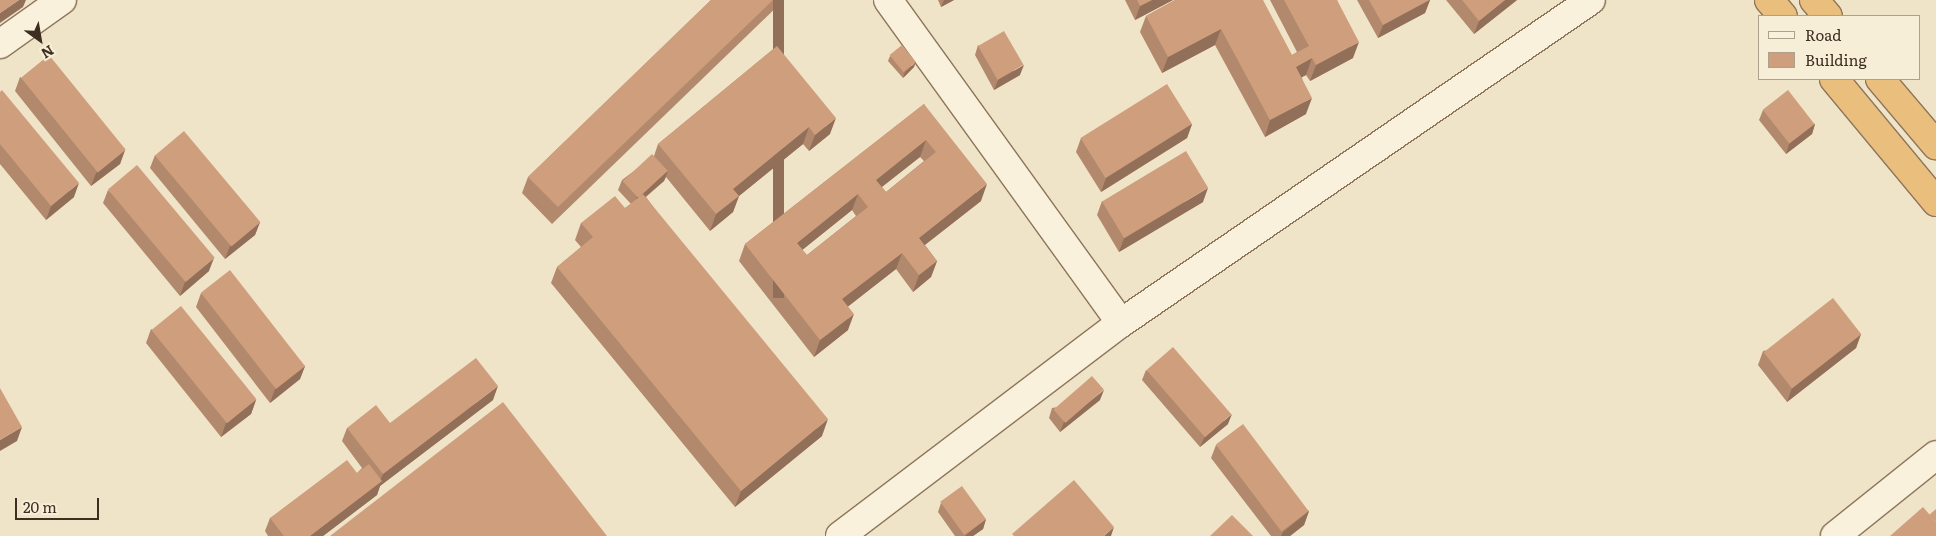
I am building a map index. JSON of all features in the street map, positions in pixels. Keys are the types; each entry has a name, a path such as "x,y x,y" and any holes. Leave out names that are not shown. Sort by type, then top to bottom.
{"highway":[{"path":"1769,0 1782,15"},
{"path":"1814,0 1827,15"},
{"path":"1835,80 1936,202"},
{"path":"1881,80 1936,145"}],"street":[{"path":"0,44 62,0"},
{"path":"888,0 1121,323"},
{"path":"840,536 1121,323 1592,0"},
{"path":"1835,536 1936,455"}],"building":[{"path":"0,0 19,0 0,13"},
{"path":"711,0 773,0 558,207 528,177"},
{"path":"1137,0 1152,0 1140,6"},
{"path":"1175,0 1263,0 1292,55 1309,46 1284,0 1337,0 1359,42 1316,65 1312,58 1296,67 1312,98 1270,120 1221,29 1168,57 1146,16"},
{"path":"1369,0 1429,0 1383,25"},
{"path":"1462,0 1505,0 1479,21"},
{"path":"1004,31 1024,65 998,80 978,46"},
{"path":"902,45 916,62 903,72 890,55"},
{"path":"777,46 836,118 815,135 809,127 733,189 739,196 716,214 658,144"},
{"path":"49,55 126,150 98,172 21,78"},
{"path":"1167,84 1192,124 1105,178 1080,138"},
{"path":"2,90 79,183 51,206 0,144 0,92"},
{"path":"1788,90 1814,124 1789,144 1763,110"},
{"path":"924,104 987,184 919,238 937,261 919,275 902,253 842,299 854,314 820,340 745,244","holes":["926,140 936,152 886,192 876,180","858,194 868,207 807,255 797,243"]},
{"path":"184,131 260,222 231,247 155,155"},
{"path":"1186,151 1208,188 1124,238 1102,201"},
{"path":"652,154 668,171 638,198 623,181"},
{"path":"137,165 215,258 186,282 108,189"},
{"path":"643,194 828,419 741,491 557,267 593,237 581,223 615,196 625,208"},
{"path":"230,270 305,366 276,389 201,293"},
{"path":"1833,298 1861,334 1792,388 1764,352"},
{"path":"181,306 257,399 227,423 151,330"},
{"path":"1173,347 1231,414 1205,437 1147,370"},
{"path":"476,358 498,386 383,474 347,428 376,405 390,423"},
{"path":"1092,376 1104,390 1065,423 1054,409"},
{"path":"0,388 22,427 0,440"},
{"path":"503,402 607,536 330,536"},
{"path":"1243,424 1309,511 1281,532 1216,444"},
{"path":"347,460 357,473 369,464 382,481 310,536 284,536 270,518"},
{"path":"1074,480 1114,527 1104,536 1014,536 1012,534"},
{"path":"962,486 986,519 964,535 940,502"},
{"path":"1923,507 1936,522 1936,536 1890,536"},
{"path":"1936,509 1936,522 1929,515"},
{"path":"1232,515 1253,536 1210,536"}]}
